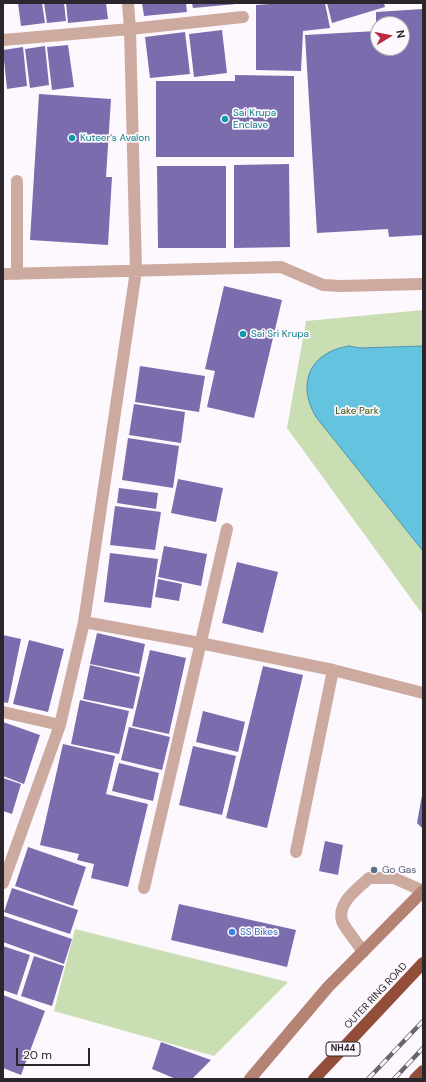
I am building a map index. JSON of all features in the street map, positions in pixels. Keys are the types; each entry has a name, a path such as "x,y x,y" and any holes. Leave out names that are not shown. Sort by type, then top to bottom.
{"highway":[{"name":"OUTER RING ROAD","path":"314,1079 423,963"},
{"path":"415,1079 423,1071"}],"street":[{"path":"3,883 60,725 84,622 136,271 130,29 128,3"},
{"path":"3,40 243,17"},
{"path":"17,181 17,274"},
{"path":"3,274 281,268 323,285 423,284"},
{"path":"144,888 227,529"},
{"path":"84,622 200,643 333,670 423,693"},
{"path":"296,852 333,670"},
{"path":"3,712 60,725"},
{"path":"250,1079 328,988 423,891 394,878 369,878 351,895 342,907 342,921 363,952"}],"green space":[{"name":"Lake Park","path":"423,310 423,615 287,428 306,321"},
{"path":"75,929 288,982 214,1056 54,1011"}],"water":[{"path":"349,346 360,348 423,346 423,551 316,417 310,404 307,392 307,381 310,371 316,362 336,349"}],"building":[{"path":"18,3 42,3 45,23 21,26"},
{"path":"44,3 64,3 66,21 47,23"},
{"path":"66,3 106,3 108,19 68,23"},
{"path":"142,3 186,3 187,12 144,16"},
{"path":"192,3 235,3 236,4 193,8"},
{"path":"283,3 325,3 330,28 303,31 301,71 256,70 256,5"},
{"path":"327,3 384,3 385,7 332,23"},
{"path":"423,9 423,235 389,237 388,229 317,233 305,35 370,31 370,56 410,56 410,16 376,16 376,12"},
{"path":"222,30 227,73 194,77 189,34"},
{"path":"185,32 190,74 150,78 145,37"},
{"path":"68,45 74,87 52,90 47,47"},
{"path":"45,46 49,85 30,88 25,49"},
{"path":"23,47 27,86 7,89 3,50"},
{"name":"Sai Krupa Enclave","path":"235,75 294,76 294,157 156,157 156,81 235,81"},
{"name":"Kuteer's Avalon","path":"39,94 111,99 106,177 112,177 108,245 30,240"},
{"path":"289,164 290,247 234,248 234,165"},
{"path":"157,166 226,166 226,248 158,248"},
{"name":"Sai Sri Krupa","path":"224,286 282,300 254,418 207,407 215,371 205,369"},
{"path":"140,366 205,376 199,412 135,402"},
{"path":"134,404 185,412 181,443 129,435"},
{"path":"128,438 179,446 173,488 122,480"},
{"path":"178,479 223,488 216,522 171,513"},
{"path":"119,488 158,493 156,509 117,503"},
{"path":"115,506 161,512 155,550 110,545"},
{"path":"164,546 207,554 201,586 158,577"},
{"path":"110,553 158,559 151,608 104,602"},
{"path":"237,562 278,572 263,633 222,623"},
{"path":"158,579 182,584 179,601 155,597"},
{"path":"97,633 145,644 139,674 90,664"},
{"path":"3,635 21,639 8,703 3,702"},
{"path":"29,640 64,649 48,712 13,704"},
{"path":"150,650 186,658 169,734 132,726"},
{"path":"90,665 140,677 133,709 83,699"},
{"path":"263,666 303,675 267,828 226,818"},
{"path":"80,700 129,711 119,754 71,744"},
{"path":"203,711 245,722 238,752 196,742"},
{"path":"3,722 40,735 24,784 3,776"},
{"path":"129,727 170,737 162,770 121,760"},
{"path":"63,744 115,756 106,794 148,804 128,887 91,878 94,864 77,860 79,854 40,845"},
{"path":"193,746 236,756 222,815 179,805"},
{"path":"119,763 159,773 153,801 112,791"},
{"path":"3,778 21,784 12,814 3,811"},
{"path":"423,795 423,829 417,823"},
{"path":"325,841 343,845 338,875 319,871"},
{"path":"28,847 86,867 73,906 15,886"},
{"path":"12,888 78,910 70,934 4,912"},
{"path":"179,904 296,930 287,967 171,940"},
{"path":"4,916 72,939 64,964 3,942"},
{"path":"3,946 30,955 17,995 3,990"},
{"path":"34,956 64,966 52,1006 21,996"},
{"path":"3,995 45,1011 21,1075 3,1068"},
{"path":"161,1042 211,1060 192,1079 176,1079 152,1069"}],"railway":[{"path":"368,1079 423,1021"},
{"path":"394,1079 423,1048"}],"place":[{"name":"Sai Krupa Enclave","path":"225,119"},
{"name":"Kuteer's Avalon","path":"72,138"},
{"name":"Sai Sri Krupa","path":"243,334"},
{"name":"Go Gas","path":"374,870"},
{"name":"SS Bikes","path":"232,932"}]}
